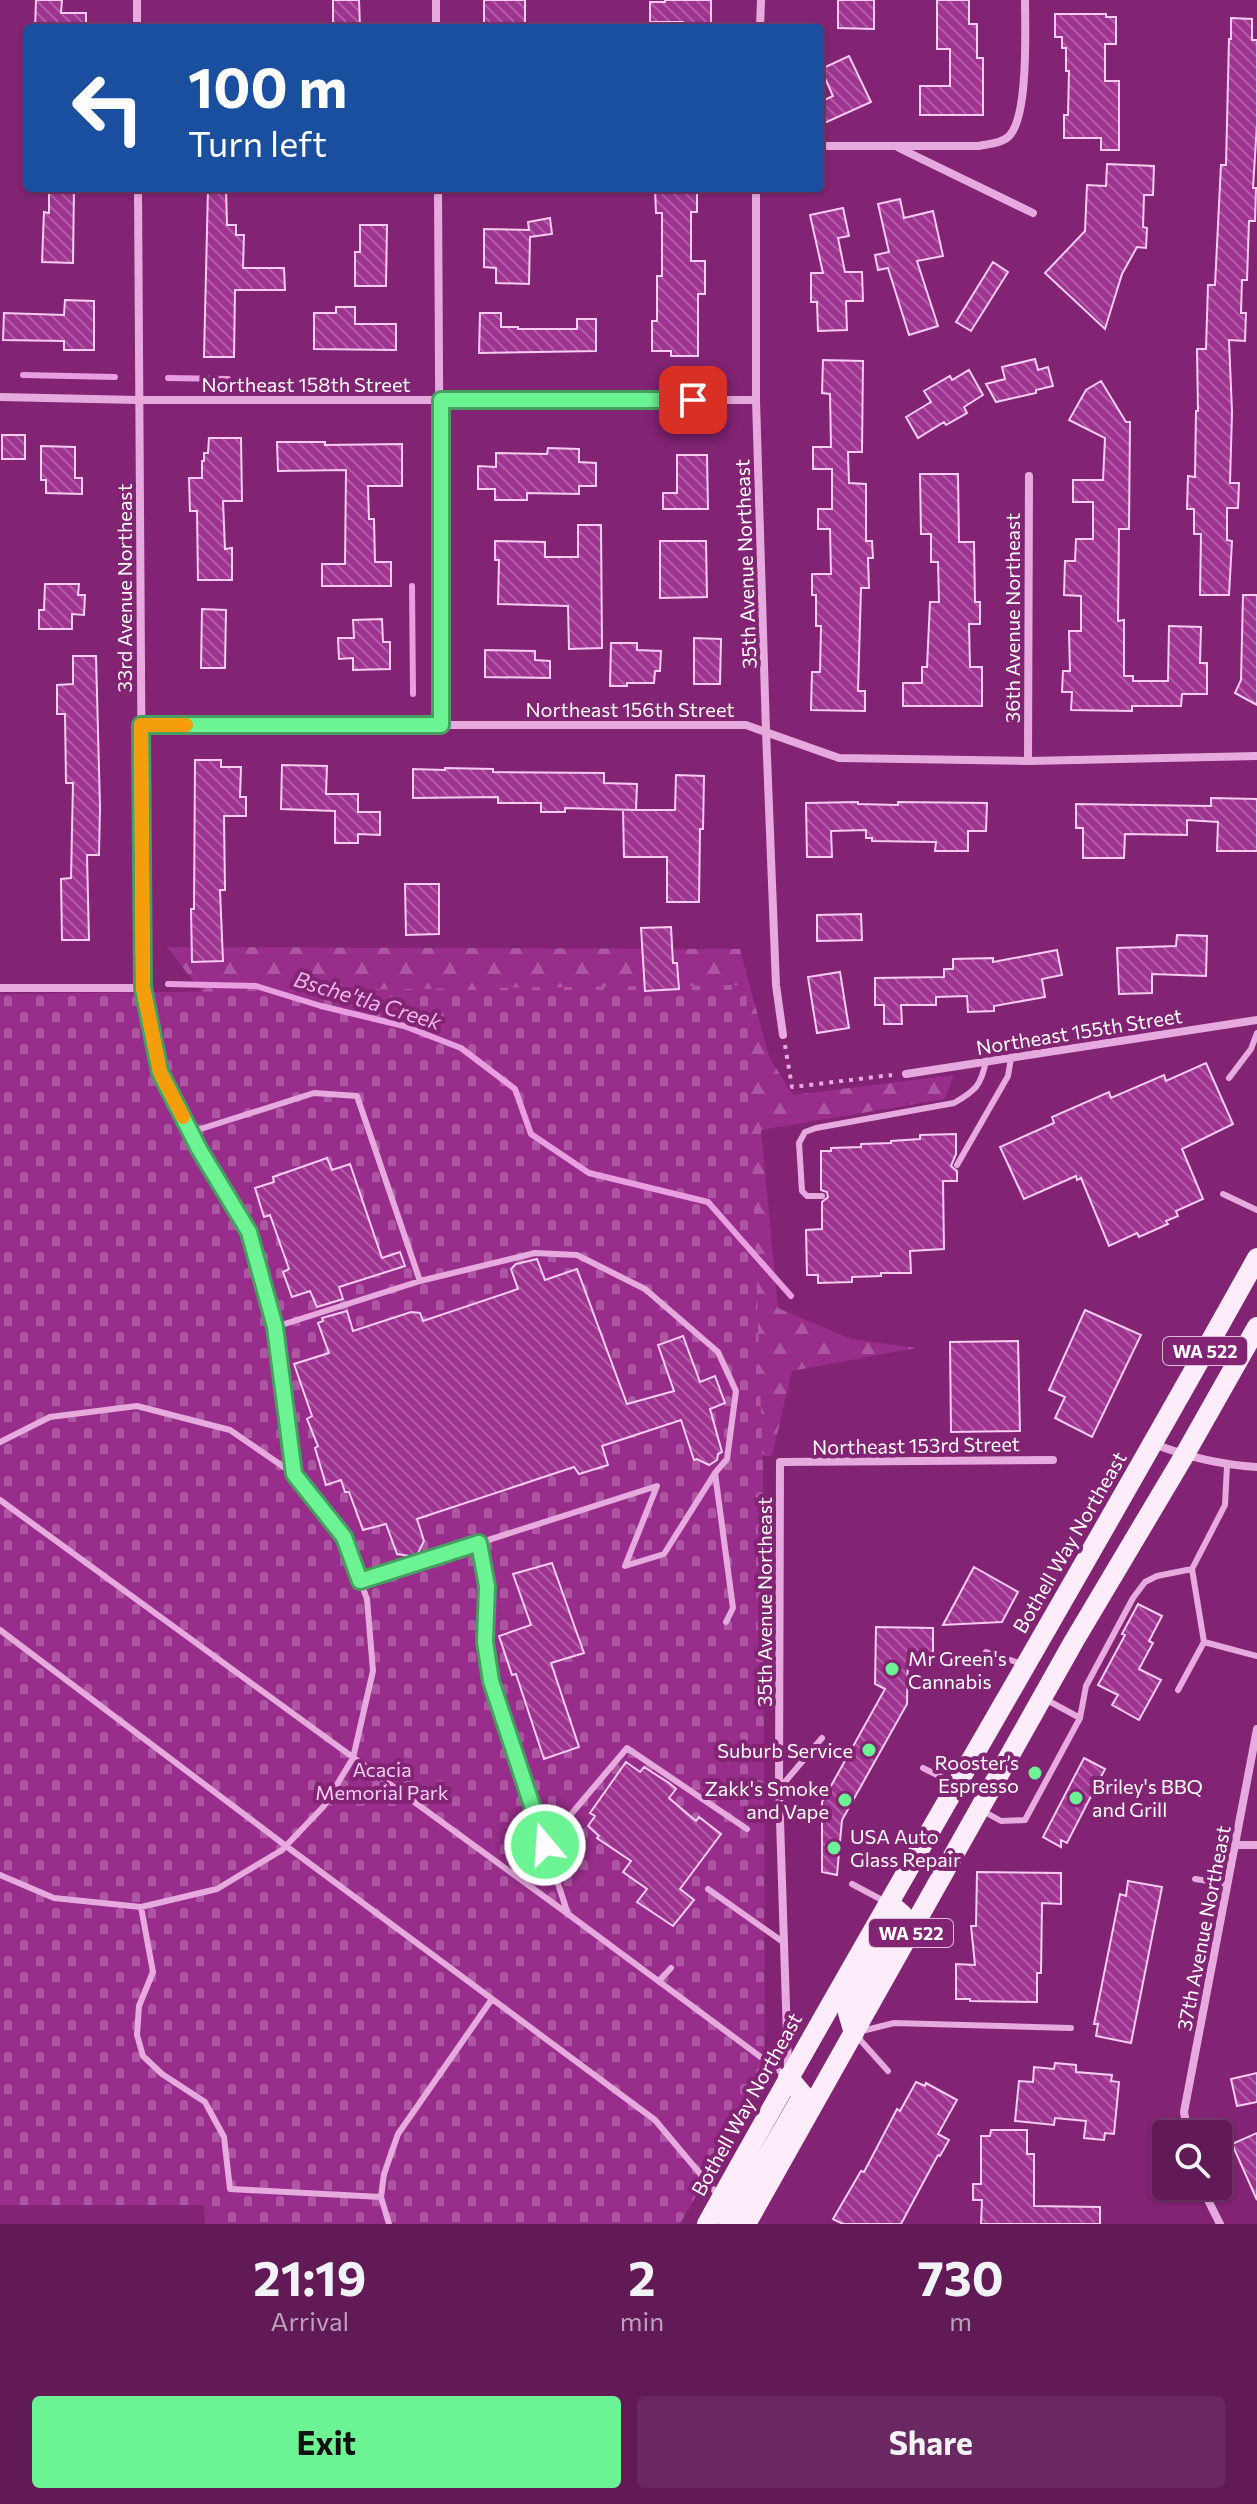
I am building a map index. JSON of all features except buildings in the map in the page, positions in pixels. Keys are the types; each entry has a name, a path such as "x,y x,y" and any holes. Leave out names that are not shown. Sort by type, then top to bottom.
{"main road":[{"name":"Bothell Way Northeast","path":"707,2224 1257,1258"},
{"name":"WA 522","path":"746,2224 1042,1698 1257,1327"},
{"path":"854,2033 848,2013 903,1915 889,1903"},
{"path":"729,2224 803,2095 788,2077"}],"street":[{"path":"137,0 137,24"},
{"path":"436,0 436,24"},
{"path":"760,24 761,0"},
{"path":"824,146 978,146 1008,137 1018,121 1021,98 1025,0"},
{"path":"895,146 1033,213"},
{"name":"33rd Avenue Northeast","path":"138,192 143,988"},
{"path":"438,192 441,725"},
{"name":"35th Avenue Northeast","path":"756,192 756,400 766,731 776,985 783,1035"},
{"name":"Northeast 158th Street","path":"0,397 138,400 756,400"},
{"name":"36th Avenue Northeast","path":"1028,761 1029,476"},
{"name":"Northeast 156th Street","path":"141,725 746,725 839,758 1028,761 1257,756"},
{"path":"0,988 143,988"},
{"name":"Northeast 155th Street","path":"906,1074 1257,1020"},
{"path":"1153,1444 1184,1456 1227,1466 1257,1467"},
{"name":"Northeast 153rd Street","path":"780,1462 1053,1460"},
{"name":"35th Avenue Northeast","path":"780,1462 779,1789 788,2077"},
{"name":"37th Avenue Northeast","path":"1185,2120 1184,2112 1257,1729"},
{"path":"1234,1845 1257,1845"},
{"path":"1208,2200 1220,2224"}],"lane":[{"path":"143,988 160,1072 249,1232 275,1327 294,1474"},
{"path":"1229,1078 1251,1049 1257,1033"},
{"path":"957,1165 1008,1076 1011,1058"},
{"path":"822,1196 807,1196 802,1191 799,1143 805,1132 954,1103 971,1093 982,1081 986,1061"},
{"path":"191,1132 314,1093 357,1096 420,1281"},
{"path":"1223,1194 1257,1210"},
{"path":"275,1327 420,1281 535,1253 577,1255 645,1289 718,1352 736,1391 727,1459 664,1554 625,1566 657,1486 360,1581"},
{"path":"0,1442 50,1417 137,1406 230,1430 294,1474 344,1537 367,1599 373,1671 353,1758 324,1806 286,1846 217,1889 141,1907 54,1898 0,1875"},
{"path":"1178,1690 1204,1642 1192,1569 1225,1505 1227,1466"},
{"path":"715,1473 733,1608 726,1622"},
{"path":"0,1500 788,2077"},
{"path":"479,1543 487,1586 485,1642 491,1681 568,1914"},
{"path":"980,1810 1001,1821 1025,1820 1080,1718 1086,1686 1133,1598 1145,1582 1157,1576 1192,1569"},
{"path":"0,1630 655,2120 721,2199"},
{"path":"1204,1642 1257,1656"},
{"path":"986,1652 1026,1665"},
{"path":"1042,1698 1080,1718"},
{"path":"779,1789 822,1738"},
{"path":"545,1845 627,1748 747,1829"},
{"path":"923,1768 956,1785"},
{"path":"1195,1879 1227,1884"},
{"path":"852,1884 889,1903"},
{"path":"708,1889 783,1942"},
{"path":"141,1907 153,1972 139,2006 137,2035 143,2056 162,2074 205,2102 224,2137 230,2189 381,2197"},
{"path":"659,1981 671,1968"},
{"path":"389,2224 381,2197 384,2174 398,2134 492,1999"},
{"path":"888,2071 854,2033 894,2023 1071,2028"}],"path":[{"path":"783,1035 792,1087 906,1074"}],"green space":[{"path":"167,947 740,949 769,1057 793,1095 954,1075 945,1099 761,1130 778,1308 851,1339 916,1348 792,1371 772,1456 738,1456 269,1079"},
{"name":"Acacia Memorial Park","path":"746,985 763,1468 765,2074 680,2224 205,2224 204,2205 0,2205 0,994"}],"waterway":[{"path":"23,375 115,377"},
{"path":"168,378 228,379"},
{"path":"412,586 413,694"},
{"name":"Bsche'tla Creek","path":"168,984 256,986 404,1026 461,1048 515,1089 531,1134 589,1173 708,1202 791,1296"}],"slow traffic":[{"path":"183,1117 160,1072 143,988 141,725 186,725"}],"place":[{"name":"Mr Green's Cannabis","path":"892,1669"},
{"name":"Suburb Service","path":"869,1750"},
{"name":"Rooster’s Espresso","path":"1035,1773"},
{"name":"Briley's BBQ and Grill","path":"1076,1798"},
{"name":"Zakk's Smoke and Vape","path":"845,1800"},
{"name":"USA Auto Glass Repair","path":"834,1848"}],"route":[{"path":"545,1845 491,1681 485,1642 487,1586 479,1543 360,1581 344,1537 294,1474 275,1327 249,1232 199,1149 160,1072 143,988 141,725 441,725 441,400 693,400"}]}
